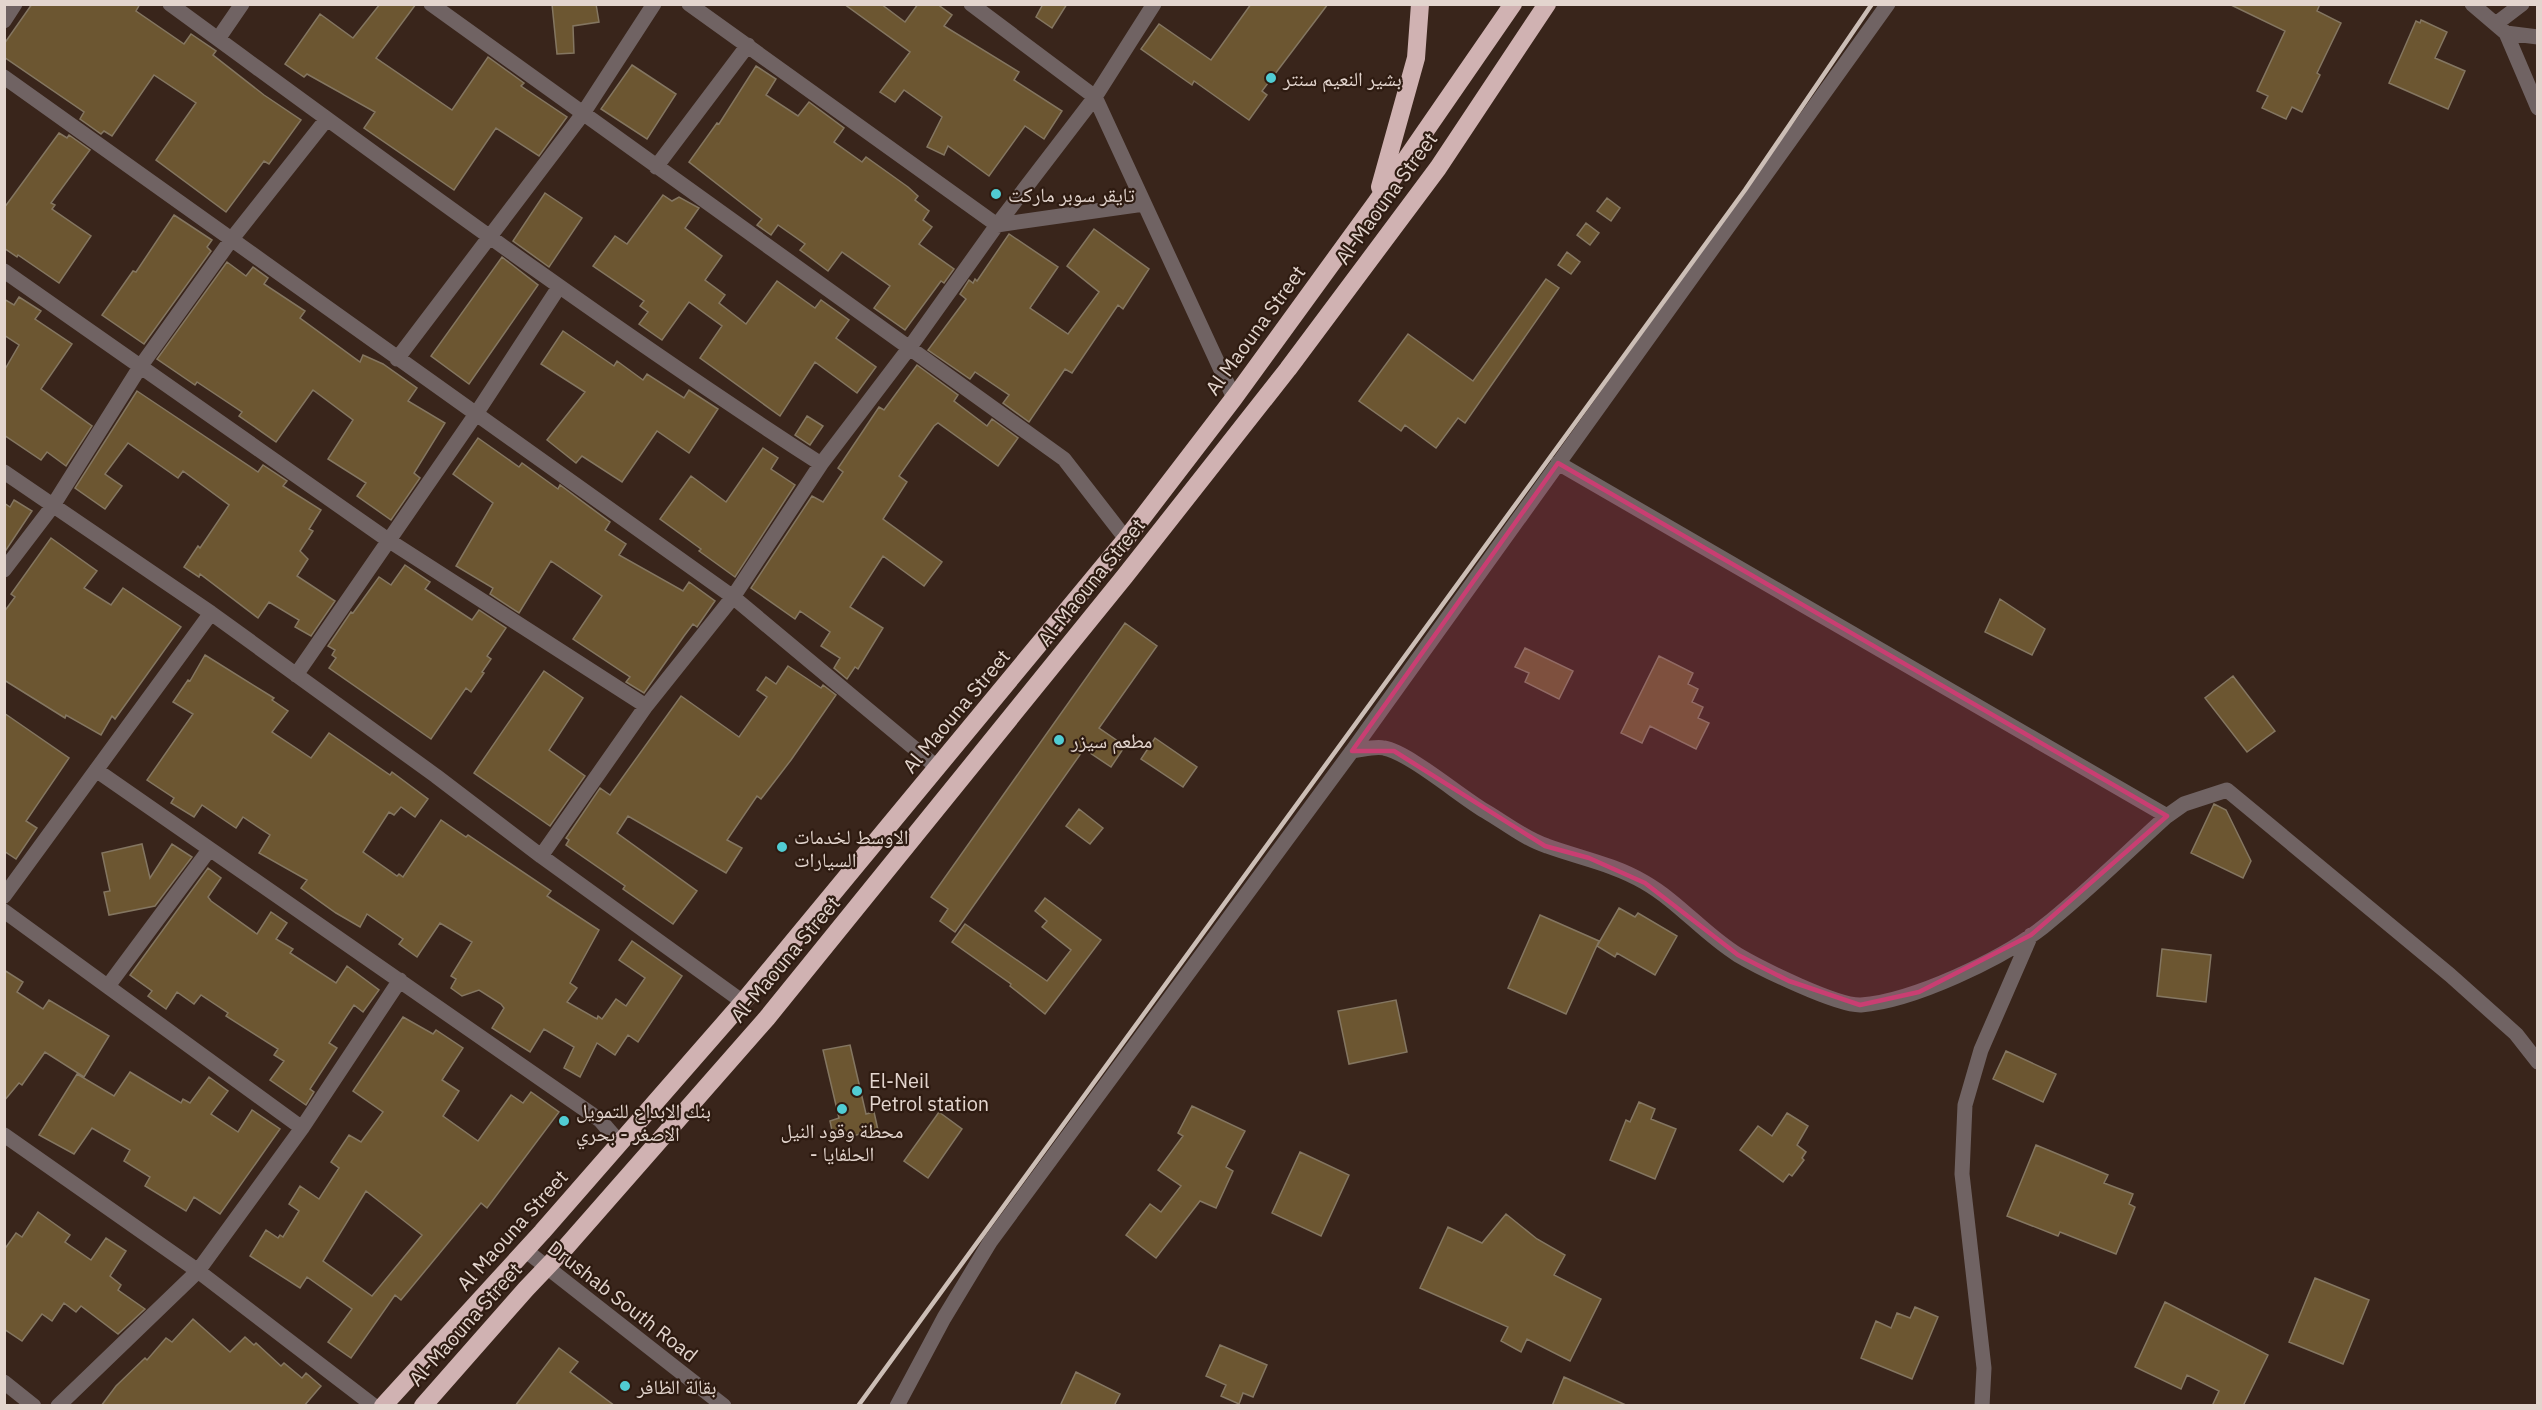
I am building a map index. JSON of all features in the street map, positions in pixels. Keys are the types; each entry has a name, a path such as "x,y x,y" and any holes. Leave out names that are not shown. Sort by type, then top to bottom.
{"highway":[{"path":"1375,204 1416,58 1420,4"},
{"name":"Al Maouna Street","path":"383,1406 525,1250 743,1002 1126,539 1234,398 1375,204 1513,4"},
{"name":"Al-Maouna Street","path":"423,1406 567,1247 795,985 1125,576 1288,369 1438,168 1547,4"}],"street":[{"path":"4,21 15,4"},
{"path":"170,4 326,120 559,287 719,398 821,464"},
{"path":"218,39 242,4"},
{"path":"397,359 582,115 654,4"},
{"path":"689,4 997,225 1144,204"},
{"path":"971,4 1095,97 1234,398"},
{"path":"540,856 646,706 733,597 821,464 910,348 997,225 1095,97 1154,4"},
{"path":"897,1406 944,1318 990,1242 1352,752 1888,4"},
{"path":"2472,4 2501,28 2538,108"},
{"path":"2501,28 2508,4"},
{"path":"2501,28 2522,4"},
{"path":"437,6 582,115 1064,459 1126,539"},
{"path":"2501,28 2538,37"},
{"path":"656,167 748,45"},
{"path":"4,78 733,597 938,768"},
{"path":"4,570 52,507 141,367 231,240 326,120"},
{"path":"4,271 388,540 646,706"},
{"path":"296,675 476,414 559,287"},
{"path":"1557,463 2167,816"},
{"path":"4,472 52,507 211,613 436,776 540,856 743,1002"},
{"path":"4,896 211,613"},
{"path":"1352,752 1375,747 1394,751 1482,809 1545,846 1589,858 1645,882 1738,955 1789,981 1848,1003 1860,1005 1919,992 1976,967 2031,935 2167,816 2184,804 2227,790 2450,975 2516,1034 2538,1062"},
{"path":"96,770 600,1120 620,1142"},
{"path":"108,986 209,850"},
{"path":"4,911 302,1128"},
{"path":"1982,1406 1984,1368 1962,1174 1965,1105 1980,1050 2031,935"},
{"path":"58,1406 198,1272 302,1128 400,980"},
{"path":"4,1135 198,1272 374,1406"},
{"name":"Drushab South Road","path":"525,1250 724,1406"},
{"path":"4,1382 34,1406"}],"highlighted area":[{"path":"1558,463 2167,816 2031,935 1919,992 1860,1005 1789,981 1738,955 1645,883 1589,858 1545,846 1394,751 1352,751"}],"building":[{"path":"32,4 140,4 136,11 184,44 191,34 216,51 213,55 264,95 301,120 269,164 264,161 226,212 156,160 196,103 154,75 112,136 104,131 101,134 80,119 84,112 4,57 4,44"},
{"path":"380,4 416,4 376,58 452,110 488,57 524,83 521,86 567,117 539,156 496,128 454,190 364,128 375,112 307,74 304,77 285,64 320,14 353,38"},
{"path":"552,4 596,4 599,22 573,26 574,53 557,54"},
{"path":"844,4 881,4 905,22 918,4 937,4 952,15 944,26 1019,72 1014,80 1062,111 1044,139 1025,126 989,176 948,146 944,155 927,147 942,117 904,90 895,102 880,92 910,52"},
{"path":"1043,4 1067,4 1052,28 1036,17"},
{"path":"1251,4 1328,4 1262,91 1267,95 1249,120 1194,81 1192,85 1141,49 1159,24 1211,60"},
{"path":"2229,4 2320,4 2317,11 2341,23 2317,73 2320,75 2302,112 2292,107 2286,119 2262,108 2268,96 2257,91 2285,31"},
{"path":"2421,20 2447,32 2435,58 2465,71 2448,109 2389,83 2416,21 2420,23"},
{"path":"632,65 676,94 647,139 601,109"},
{"path":"756,66 776,79 766,95 798,116 809,102 844,128 834,142 862,162 866,157 908,187 918,196 915,200 929,211 923,220 932,227 919,244 954,269 944,283 941,281 905,330 874,308 890,286 842,252 828,271 800,250 805,244 778,225 771,235 757,225 762,219 689,162 717,123 719,124"},
{"path":"59,133 67,138 69,135 90,150 51,203 55,205 52,209 91,236 59,283 4,248 4,208"},
{"path":"545,193 582,218 549,267 513,241"},
{"path":"663,195 672,201 679,197 699,208 685,228 722,256 705,280 725,295 719,303 746,324 777,281 815,308 821,300 849,320 836,338 876,367 857,393 815,362 780,416 700,358 722,326 689,302 662,340 639,324 648,312 640,306 644,301 593,266 615,236 627,244"},
{"path":"1607,198 1620,208 1611,221 1597,211"},
{"path":"174,215 212,240 207,247 211,251 144,344 102,315 133,271 136,272"},
{"path":"1586,223 1599,233 1590,245 1577,235"},
{"path":"1094,229 1149,269 1123,309 1118,305 1072,373 1065,369 1029,422 1003,403 1009,395 975,372 970,379 928,350 966,299 960,294 969,280 973,283 975,279 977,281 1009,234 1058,267 1030,308 1068,334 1099,292 1067,266"},
{"path":"1567,252 1580,262 1571,274 1558,265"},
{"path":"502,257 538,285 469,384 431,356"},
{"path":"227,262 246,276 253,267 268,278 264,284 305,311 300,318 360,362 363,355 383,364 417,388 408,401 445,423 414,473 420,478 391,520 357,496 366,483 328,459 353,420 313,390 276,442 239,416 242,412 197,382 195,385 157,359"},
{"path":"1546,279 1559,288 1465,423 1458,418 1436,448 1405,425 1401,431 1359,401 1408,334 1473,381"},
{"path":"19,297 41,311 35,319 72,344 41,389 92,426 66,466 47,452 41,460 4,435 4,371 19,345 4,335 4,299 14,305"},
{"path":"563,331 614,366 617,361 643,380 647,374 684,398 689,390 718,409 689,453 657,431 622,482 582,456 576,463 547,440 585,392 541,364"},
{"path":"917,365 958,395 954,401 987,426 992,419 1018,438 998,466 938,423 934,426 899,476 907,482 883,519 942,562 924,586 883,556 850,607 883,628 858,669 855,667 847,679 834,668 840,658 821,646 830,632 800,611 795,619 751,588 812,496 823,502 843,472 838,468 879,407 884,410"},
{"path":"137,391 258,472 263,465 287,481 283,486 321,510 309,529 313,531 300,551 308,559 297,576 335,601 311,636 295,627 299,620 269,602 258,618 200,574 199,577 184,567 229,505 183,471 178,478 128,443 105,474 122,486 105,509 75,488"},
{"path":"807,416 823,426 810,445 795,435"},
{"path":"478,438 519,467 522,463 558,489 560,485 610,522 605,530 626,544 619,555 683,591 689,582 715,601 697,627 693,624 644,693 626,682 630,677 573,639 602,596 551,561 519,613 490,594 493,588 456,566 493,503 453,474"},
{"path":"763,448 778,458 771,469 795,485 735,577 660,519 691,476 726,502"},
{"path":"14,500 32,511 4,553 4,503 10,507"},
{"path":"51,538 97,571 84,588 111,605 123,588 181,627 115,719 112,716 101,735 66,715 65,718 4,680 4,612 15,597 11,594"},
{"path":"405,565 430,582 425,589 472,620 479,610 506,628 487,656 491,659 482,672 484,673 471,692 466,688 431,739 329,668 336,658 332,655 335,650 328,646 351,612 353,613 379,577 391,585"},
{"path":"2000,599 2045,629 2032,655 1985,632"},
{"path":"1125,623 1157,646 1099,728 1125,746 1111,767 1084,749 955,932 940,921 948,909 931,897"},
{"path":"1525,648 1573,671 1559,699 1525,682 1529,673 1515,667"},
{"path":"205,655 274,698 272,700 288,711 272,732 311,758 329,733 390,775 392,772 428,799 415,817 401,807 394,815 389,812 363,852 397,876 399,874 403,877 441,820 466,837 468,835 551,891 547,896 599,930 570,983 577,988 567,1002 597,1019 598,1016 602,1019 616,999 626,1006 645,978 619,960 632,941 682,976 638,1042 628,1035 615,1055 597,1043 580,1077 564,1068 574,1047 544,1029 530,1052 492,1028 504,1008 501,1004 479,990 462,996 451,988 456,979 451,976 472,942 440,923 417,957 399,944 403,939 367,914 360,927 301,888 307,880 259,853 270,835 243,817 236,828 202,805 194,817 171,803 174,798 147,780 193,714 173,702 188,680 190,681"},
{"path":"1659,656 1693,673 1688,684 1698,689 1692,702 1703,707 1698,718 1709,723 1696,749 1650,726 1642,743 1621,733"},
{"path":"788,666 821,688 823,685 836,695 791,760 761,799 757,796 727,840 742,848 726,873 628,816 617,833 697,891 673,924 623,889 625,886 566,845 569,840 566,838 600,788 610,795 681,696 739,737 767,697 757,690 766,677 776,684"},
{"path":"544,671 583,698 549,750 585,776 550,826 474,773"},
{"path":"2233,676 2275,731 2247,752 2205,698"},
{"path":"4,713 69,758 26,821 37,828 16,859 4,851"},
{"path":"1155,738 1197,767 1183,787 1141,759"},
{"path":"2214,804 2226,810 2251,861 2243,878 2191,853"},
{"path":"1079,809 1103,828 1090,844 1066,826"},
{"path":"142,844 150,878 172,844 192,857 155,906 109,915 104,892 110,891 102,853"},
{"path":"208,868 221,878 208,897 257,934 271,912 287,923 276,939 293,949 290,953 336,983 347,966 379,990 363,1012 354,1005 329,1043 337,1048 310,1089 314,1092 306,1105 270,1080 284,1061 274,1055 278,1049 226,1016 228,1013 201,995 194,1004 177,992 166,1009 148,996 152,991 130,975"},
{"path":"1045,898 1101,940 1045,1014 1010,986 1011,984 952,942 965,924 1047,981 1071,950 1042,927 1047,921 1035,911"},
{"path":"1619,908 1635,917 1638,913 1677,936 1655,975 1617,953 1615,957 1597,946"},
{"path":"1540,915 1599,941 1566,1014 1508,988"},
{"path":"2162,949 2211,955 2206,1002 2157,996"},
{"path":"4,970 23,982 17,992 43,1009 49,1000 109,1036 84,1077 45,1052 22,1085 19,1083 4,1101"},
{"path":"1396,1000 1407,1052 1349,1064 1338,1011"},
{"path":"403,1017 433,1034 436,1030 463,1048 442,1080 459,1091 443,1116 478,1141 511,1095 523,1103 531,1092 559,1112 487,1208 481,1203 401,1300 395,1295 351,1358 328,1342 352,1309 307,1277 300,1288 250,1256 266,1230 278,1238 280,1235 283,1237 299,1211 289,1204 300,1186 319,1199 339,1168 331,1162 349,1135 361,1142 383,1112 353,1091","holes":["366,1191 422,1235 372,1296 323,1261"]},
{"path":"850,1045 866,1114 874,1112 878,1130 834,1140 830,1121 839,1118 823,1050"},
{"path":"2006,1051 2056,1074 2043,1102 1993,1079"},
{"path":"130,1072 181,1103 183,1099 190,1103 209,1077 228,1091 211,1114 238,1132 252,1110 280,1129 220,1214 194,1197 186,1211 145,1186 150,1177 124,1161 130,1150 92,1128 74,1154 39,1135 77,1074 114,1096"},
{"path":"1639,1102 1655,1109 1651,1119 1676,1129 1655,1179 1610,1160 1626,1120 1630,1122"},
{"path":"1192,1106 1245,1131 1226,1167 1233,1171 1216,1208 1200,1201 1156,1258 1126,1235 1150,1204 1161,1212 1181,1186 1158,1170 1183,1136 1178,1133"},
{"path":"939,1112 962,1129 928,1178 904,1161"},
{"path":"1787,1113 1808,1126 1797,1145 1806,1152 1802,1158 1804,1160 1792,1176 1789,1174 1783,1182 1740,1150 1758,1126 1772,1136"},
{"path":"2036,1145 2108,1175 2104,1183 2133,1194 2129,1204 2135,1207 2116,1254 2060,1232 2058,1236 2007,1216"},
{"path":"1300,1152 1349,1175 1321,1236 1272,1213"},
{"path":"38,1212 70,1235 65,1242 91,1260 106,1238 126,1251 110,1276 121,1285 118,1290 145,1309 118,1334 81,1306 76,1312 64,1303 52,1321 42,1314 22,1341 4,1329 4,1250 16,1233 22,1237"},
{"path":"1506,1214 1537,1239 1565,1255 1554,1275 1601,1299 1570,1361 1527,1339 1521,1352 1501,1341 1508,1327 1420,1288 1448,1227 1482,1243"},
{"path":"2315,1278 2369,1300 2343,1364 2289,1342"},
{"path":"2165,1302 2268,1355 2243,1406 2212,1406 2219,1391 2187,1375 2181,1389 2135,1367"},
{"path":"1915,1307 1938,1317 1912,1379 1861,1358 1876,1321 1891,1328 1897,1313 1910,1318"},
{"path":"193,1319 230,1352 245,1337 254,1345 256,1343 281,1366 284,1363 302,1378 306,1373 321,1386 304,1406 101,1406 116,1386 145,1358 147,1360 166,1338 172,1342"},
{"path":"1220,1345 1267,1365 1253,1397 1243,1393 1239,1404 1221,1396 1226,1385 1206,1376"},
{"path":"559,1348 578,1362 570,1372 615,1406 515,1406"},
{"path":"1076,1372 1120,1394 1114,1406 1060,1406"},
{"path":"1564,1377 1628,1406 1552,1406"}],"railway":[{"path":"858,1406 1745,190 1872,4"}],"place":[{"name":"بشير النعيم سنتر","path":"1271,78"},
{"name":"تايقر سوبر ماركت","path":"996,194"},
{"name":"مطعم سيزر","path":"1059,740"},
{"name":"الاوسط لخدمات السيارات","path":"782,847"},
{"name":"El-Neil Petrol station","path":"857,1091"},
{"name":"محطة وقود النيل - الحلفايا","path":"842,1109"},
{"name":"بنك الابداع للتمويل الاصغر - بحري","path":"564,1121"},
{"name":"بقالة الظافر","path":"625,1386"}]}
